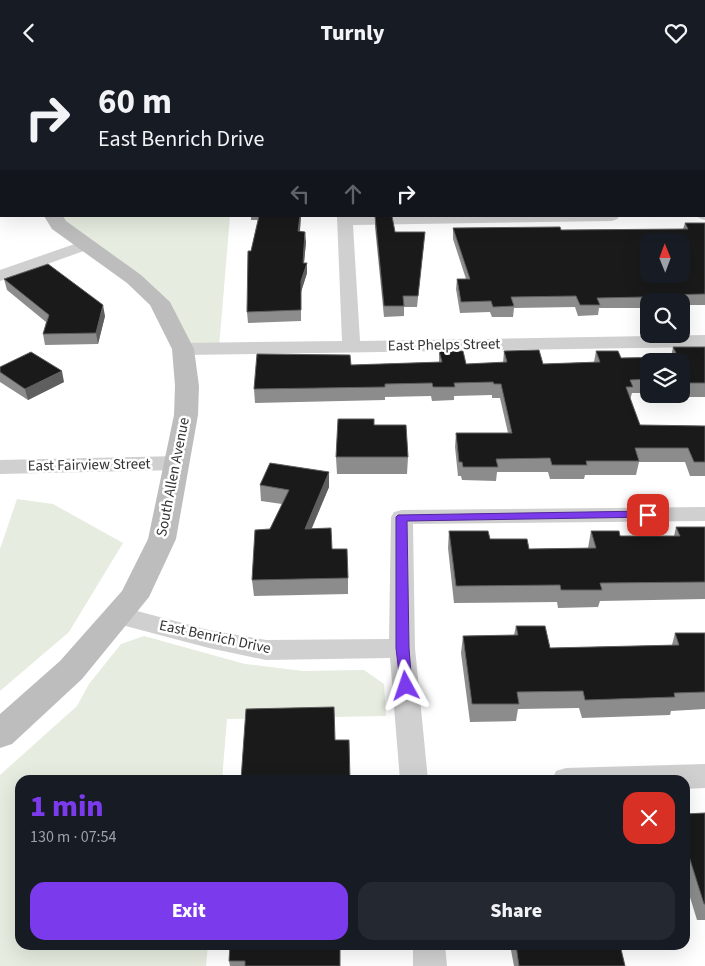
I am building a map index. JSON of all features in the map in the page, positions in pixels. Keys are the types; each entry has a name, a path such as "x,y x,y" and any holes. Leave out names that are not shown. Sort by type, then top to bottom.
{"street":[{"name":"South Allen Avenue","path":"0,734 71,670 134,597 162,539 186,415 187,386 183,349 159,302 134,279 59,225 54,217"},
{"path":"351,346 345,219 523,217"},
{"path":"0,276 86,245"},
{"name":"East Phelps Street","path":"183,349 705,341"},
{"name":"East Fairview Street","path":"0,467 178,463"},
{"path":"414,775 402,648 402,517 705,514"},
{"name":"East Benrich Drive","path":"118,615 209,639 266,650 402,648"},
{"path":"690,776 705,776"},
{"path":"428,950 430,966"}],"shaded area":[{"path":"54,217 230,217 219,348 183,349 159,302"},
{"path":"17,499 53,504 123,543 69,632 0,691 0,549"},
{"path":"144,636 245,664 303,671 364,670 384,684 386,716 227,719 222,775 15,775 15,950 208,950 206,966 0,966 0,775 77,706 89,684 121,644"}],"building":[{"path":"259,217 300,217 298,231 305,232 303,263 307,263 301,281 301,310 247,312 248,251 251,251"},
{"path":"375,217 392,217 395,232 425,232 418,296 403,296 404,306 384,306"},
{"path":"685,223 705,223 705,294 640,293 640,297 597,298 600,305 580,305 576,296 511,297 514,306 493,307 491,301 461,302 457,279 470,279 453,228 560,227 561,230 688,229"},
{"path":"48,264 103,305 96,333 43,334 49,315 4,279"},
{"path":"673,347 705,347 705,383 690,383 690,353 676,353"},
{"path":"539,350 543,364 600,362 596,351 618,351 621,358 640,358 640,379 630,380 633,387 626,387 640,425 705,426 705,462 694,462 688,448 635,448 639,461 586,461 587,465 552,465 550,458 496,459 498,467 463,467 462,462 459,462 456,433 512,433 501,384 494,384 493,382 454,383 455,387 433,387 432,383 385,384 385,387 254,389 257,354 350,355 351,365 442,362 439,351 463,351 466,364 507,362 504,351"},
{"path":"31,352 62,371 25,389 0,372 0,367"},
{"path":"338,419 374,419 374,425 406,425 408,457 336,457"},
{"path":"270,463 329,472 305,529 331,528 332,549 347,549 348,578 252,580 255,530 270,529 289,490 260,485"},
{"path":"676,527 705,527 705,582 600,583 602,590 561,590 560,585 456,586 449,531 488,531 490,539 527,539 529,549 596,548 591,531 619,531 620,536 680,536"},
{"path":"516,626 545,626 550,648 679,645 675,633 705,633 705,692 674,693 675,697 585,700 583,691 517,692 519,704 472,704 463,636 518,635"},
{"path":"334,707 335,740 349,740 350,775 241,775 246,709"},
{"path":"705,813 705,904 690,860 690,814"},
{"path":"230,950 340,950 340,966 245,966 245,961 229,961"},
{"path":"517,950 621,950 625,966 519,966"}],"route":[{"path":"406,686 402,648 402,517 648,515"}]}
